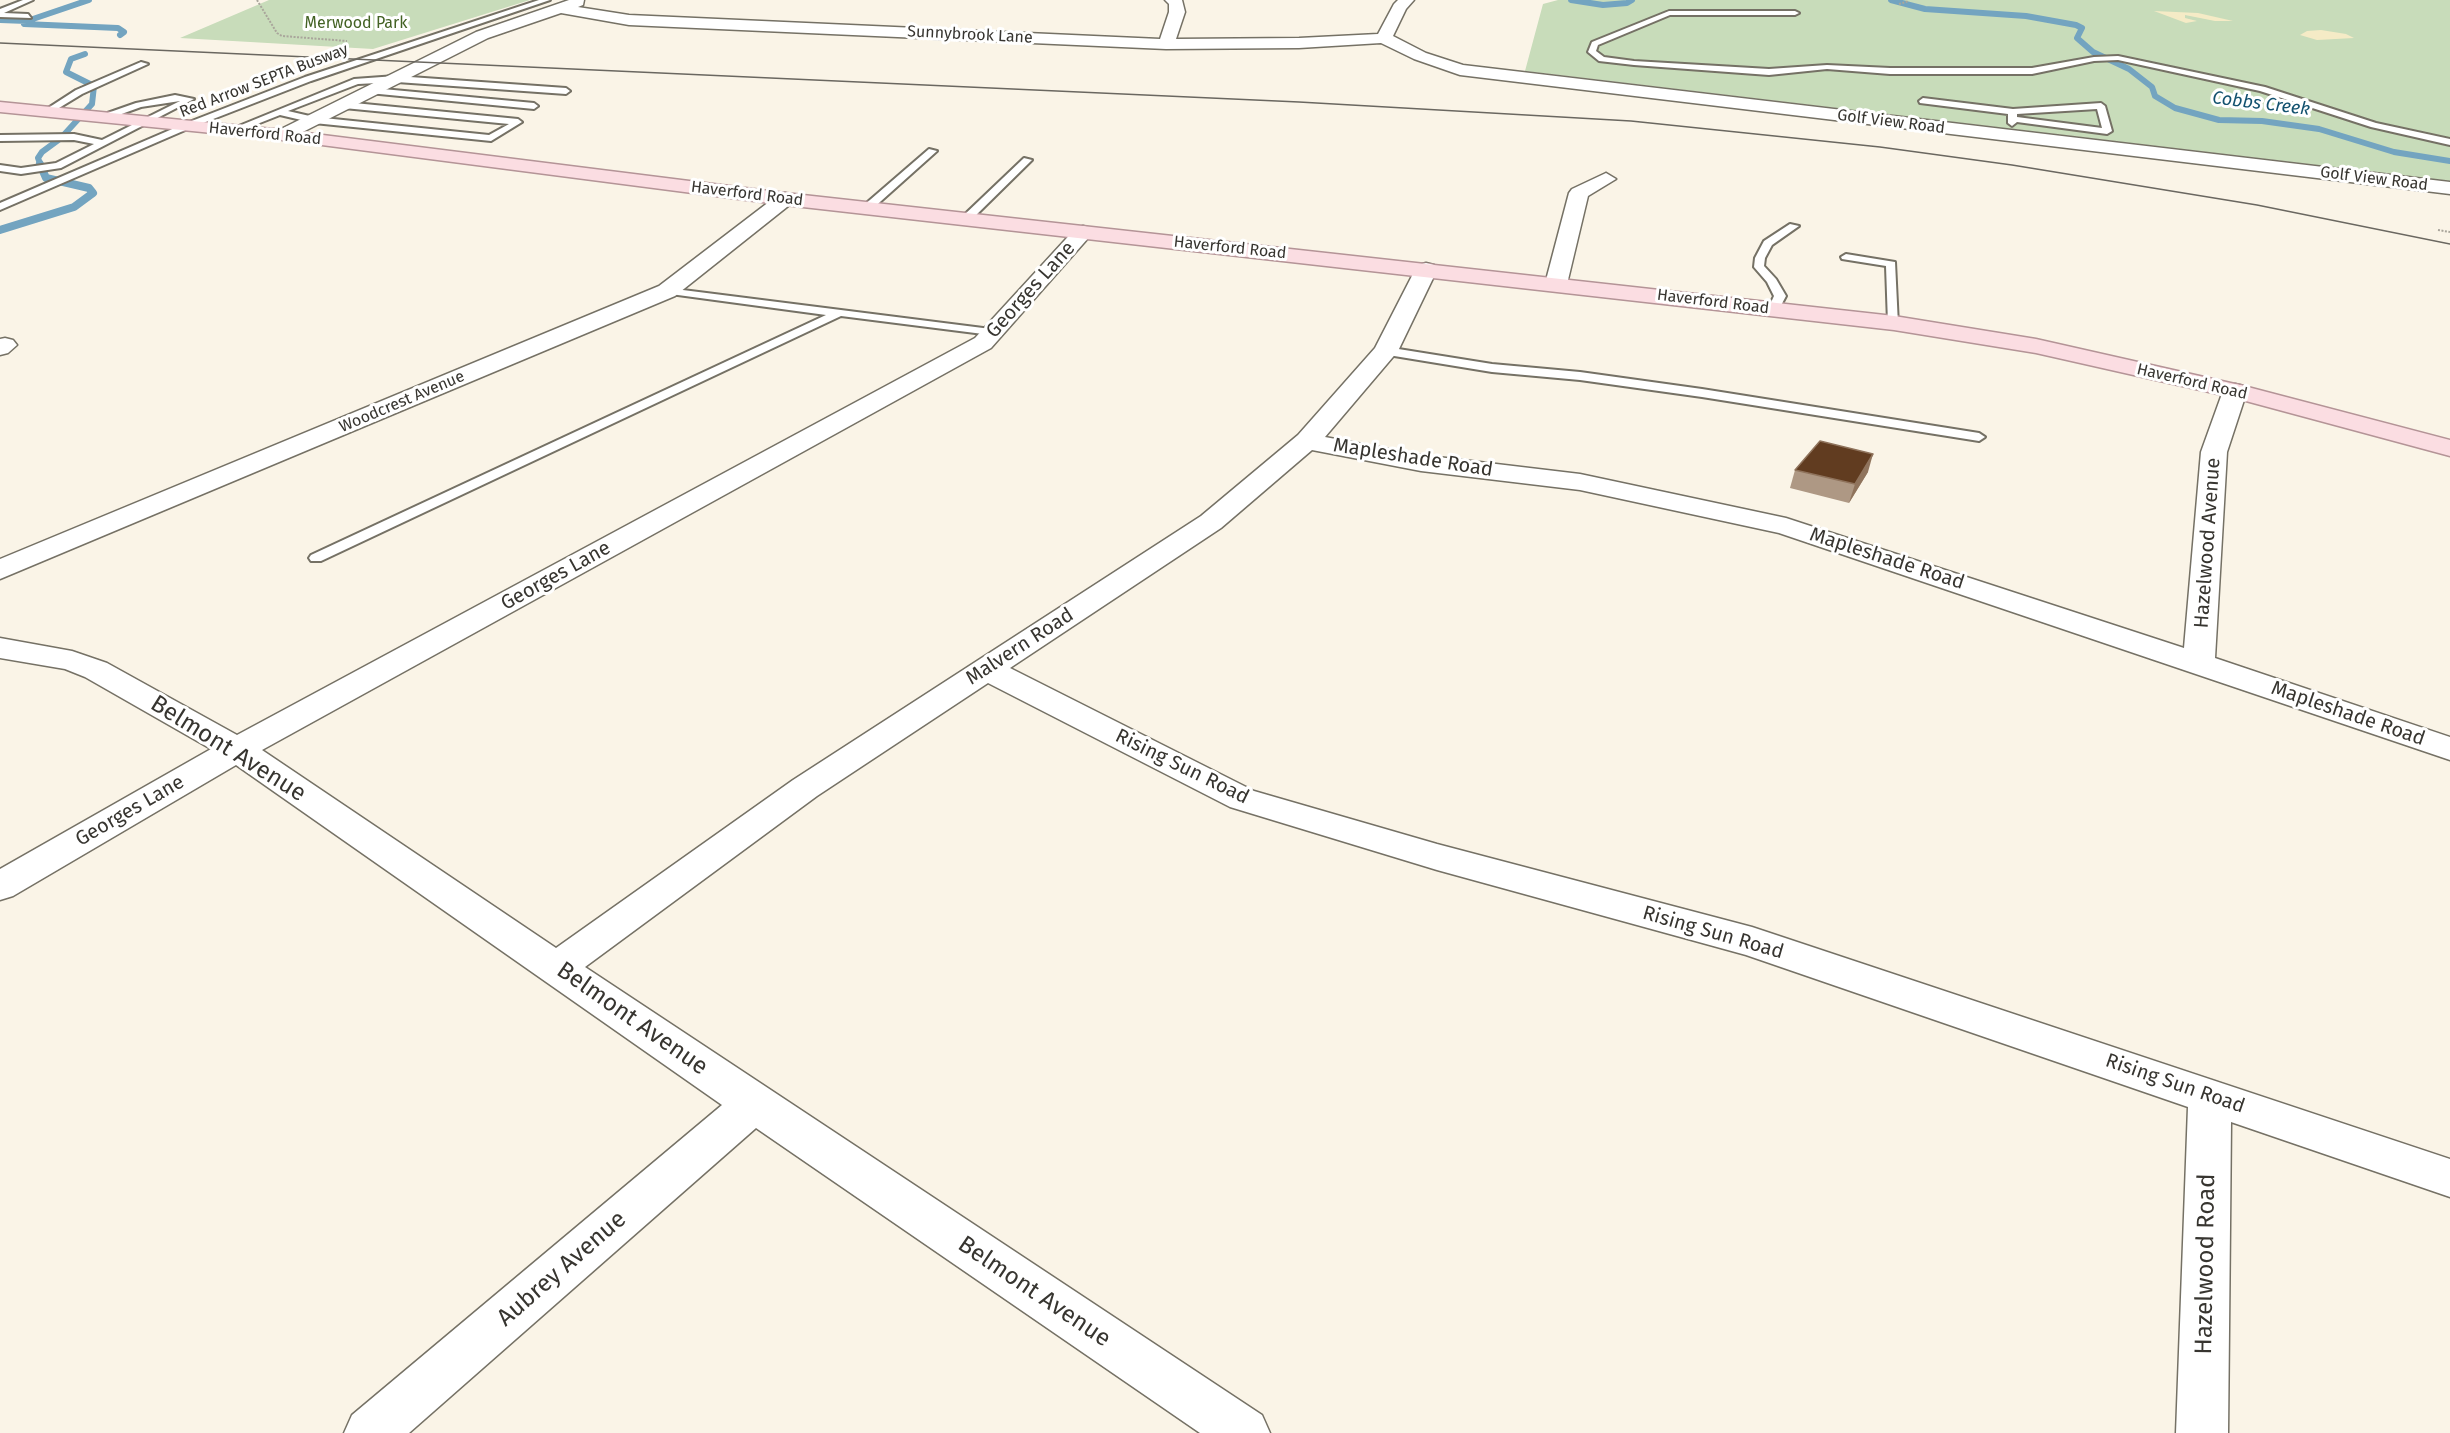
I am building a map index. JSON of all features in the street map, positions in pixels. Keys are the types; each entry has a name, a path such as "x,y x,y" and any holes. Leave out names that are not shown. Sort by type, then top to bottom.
{"main road":[{"name":"Haverford Road","path":"5,110 283,135 785,200 1894,323 2036,346 2235,391 2450,448"}],"street":[{"path":"283,135 482,35 552,4 586,0"},
{"path":"1166,44 1177,12 1176,2 1173,0"},
{"path":"1384,38 1399,7 1407,0"},
{"name":"Sunnybrook Lane","path":"552,4 629,20 1166,44 1299,43 1384,38"},
{"name":"Golf View Road","path":"1384,38 1420,56 1460,70 2012,122 2450,188"},
{"path":"1556,284 1579,193 1606,179"},
{"name":"Woodcrest Avenue","path":"0,570 667,291 785,200"},
{"name":"Georges Lane","path":"0,886 237,749 983,343 1083,232"},
{"name":"Malvern Road","path":"557,967 805,788 1211,522 1307,441 1386,351 1426,270"},
{"name":"Hazelwood Avenue","path":"2199,663 2214,452 2235,391"},
{"name":"Mapleshade Road","path":"1307,441 1421,463 1580,482 1786,526 2450,749"},
{"name":"Belmont Avenue","path":"0,648 61,658 96,670 237,749 754,1104 1244,1433"},
{"name":"Rising Sun Road","path":"986,669 1242,799 1437,857 1752,942 2450,1178"},
{"name":"Hazelwood Road","path":"2202,1433 2210,1096"},
{"name":"Aubrey Avenue","path":"370,1433 754,1104"}],"lane":[{"path":"0,13 29,0"},
{"name":"Red Arrow SEPTA Busway","path":"0,207 188,126 404,45 552,4"},
{"path":"0,13 28,16"},
{"path":"1795,13 1669,13 1595,44 1592,52 1602,59 1634,63 1769,72 1827,66 1890,71 2032,71 2118,58 2262,89 2374,125 2450,142"},
{"path":"46,112 79,92 144,64"},
{"path":"234,130 357,81 394,80 566,91"},
{"path":"372,91 534,105"},
{"path":"0,168 24,171 58,166 190,99 175,98 97,117"},
{"path":"1923,101 2012,122 2107,131 2101,106 2012,122"},
{"path":"279,112 314,120 491,138 518,122 344,105"},
{"path":"0,138 74,137 104,143"},
{"path":"867,208 932,151"},
{"path":"966,219 1028,160"},
{"path":"1774,309 1780,296 1772,281 1759,267 1760,258 1768,243 1794,226"},
{"path":"1846,257 1891,264 1894,323"},
{"path":"667,291 991,332"},
{"path":"316,558 839,313"},
{"path":"1386,351 1492,368 1580,376 1714,394 1979,436"}],"path":[{"path":"257,0 277,33 282,36 349,41"},
{"path":"1899,4 1909,1"},
{"path":"2438,230 2450,232"}],"green space":[{"name":"Merwood Park","path":"269,0 530,0 373,49 180,38"},
{"path":"1558,0 2450,0 2450,181 1525,71 1543,4"}],"sand":[{"path":"2154,11 2198,13 2233,21 2215,21 2185,15 2185,18 2197,21 2186,23"},
{"path":"2321,30 2346,34 2354,38 2317,40 2300,35 2307,31"}],"building":[{"path":"1820,441 1873,454 1855,484 1795,470"}],"waterway":[{"name":"Cobbs Creek","path":"27,21 89,0"},
{"name":"Cobbs Creek","path":"1571,0 1603,5 1627,3 1632,0"},
{"name":"Cobbs Creek","path":"1891,0 1925,9 2026,16 2076,25 2082,28 2077,38 2093,52 2129,69 2152,87 2155,96 2175,108 2219,120 2262,121 2319,129 2394,152 2450,161"},
{"name":"Cobbs Creek","path":"0,20 27,21"},
{"path":"27,21 24,24 118,28 124,32 120,35"},
{"path":"41,166 38,158 42,152 61,138 92,104 94,86 66,72 71,59 85,54"},
{"path":"0,230 74,207 93,193 89,188 46,178 40,164"}],"tram line":[{"path":"0,43 1299,102 1631,121 1880,147 2012,165 2257,205 2450,244"}]}
